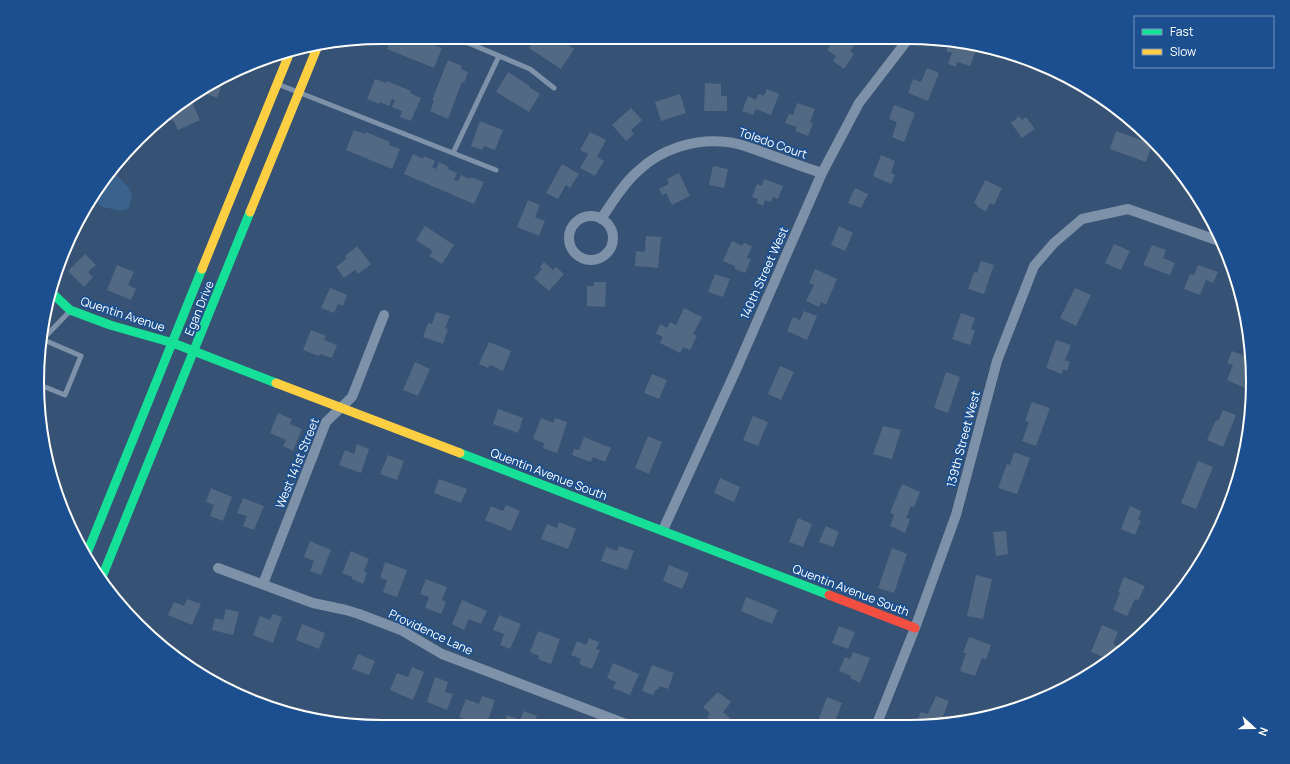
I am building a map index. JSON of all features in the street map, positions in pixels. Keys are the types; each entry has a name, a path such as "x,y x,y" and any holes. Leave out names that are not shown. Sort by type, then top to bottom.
{"main road":[{"name":"Egan Drive","path":"103,573 316,50"},
{"name":"Egan Drive","path":"88,550 288,58"},
{"name":"Quentin Avenue","path":"56,296 70,310 110,325 173,343"},
{"name":"Quentin Avenue South","path":"173,343 915,628"}],"street":[{"name":"140th Street West","path":"663,530 736,370 822,173 859,103 904,44"},
{"name":"Toledo Court","path":"601,219 623,187 651,160 671,149 691,144 728,142 747,147 822,173"},
{"name":"139th Street West","path":"878,720 915,628 956,515 997,360 1034,266 1054,242 1082,219 1128,209 1214,239"},
{"path":"587,215 594,215 601,219 607,222 611,228 613,235 610,249 605,255 592,260 578,256 573,252 569,245 568,237 573,223 587,215"},
{"name":"West 141st Street","path":"263,584 326,422 352,396 384,315"},
{"name":"Providence Lane","path":"218,568 313,603 346,610 394,627 442,654 615,720"}],"lane":[{"path":"471,44 530,69 554,88"},
{"path":"453,153 499,56"},
{"path":"278,84 496,170"},
{"path":"47,335 70,310"},
{"path":"44,387 65,395 81,356 47,340"}],"water":[{"path":"116,174 129,188 132,195 129,208 122,211 102,207 96,202"}],"building":[{"path":"389,44 431,44 442,48 434,68 387,49"},
{"path":"532,44 567,44 574,49 561,69 529,48"},
{"path":"831,44 851,44 854,46 850,51 854,54 844,69 833,61 836,56 827,50"},
{"path":"948,47 976,50 970,66 957,62 956,67 948,64 952,53 946,51"},
{"path":"448,60 462,66 461,69 468,72 464,83 462,82 448,119 430,111 434,101 432,100"},
{"path":"927,68 939,73 928,101 908,93 913,79 921,82"},
{"path":"508,72 540,94 529,112 496,92"},
{"path":"375,79 386,83 387,81 411,91 410,93 421,98 411,121 400,117 402,111 392,107 395,100 392,99 389,106 367,99"},
{"path":"705,83 721,84 721,96 727,96 727,111 704,111"},
{"path":"222,85 217,98 206,94"},
{"path":"767,89 779,94 771,115 756,109 753,115 742,111 748,96 756,100 758,94 764,96"},
{"path":"680,94 686,113 661,121 655,102"},
{"path":"192,102 200,120 178,130 173,120 171,121 170,119"},
{"path":"797,103 815,109 810,122 813,123 808,136 795,131 797,127 785,123 789,114 793,115"},
{"path":"894,105 915,113 904,142 892,137 897,122 889,119"},
{"path":"631,108 642,120 631,130 634,134 626,141 612,125"},
{"path":"1019,116 1022,120 1026,117 1035,129 1022,138 1011,123"},
{"path":"480,121 503,130 495,150 484,146 482,150 471,146"},
{"path":"354,130 365,134 366,132 390,142 389,145 400,149 392,169 346,150"},
{"path":"1116,131 1146,142 1151,147 1146,162 1110,149"},
{"path":"590,132 606,140 597,157 604,161 595,176 580,168 588,154 580,150"},
{"path":"413,154 423,159 424,156 435,161 432,167 436,169 439,162 449,167 448,169 457,173 454,180 458,181 461,175 470,179 471,177 484,182 474,204 404,174"},
{"path":"881,155 895,161 891,173 895,175 891,184 873,176"},
{"path":"562,164 579,174 570,188 566,185 558,199 546,193"},
{"path":"713,166 728,169 724,188 709,185"},
{"path":"679,173 690,196 672,205 666,193 662,195 659,189 669,184 667,179"},
{"path":"764,179 783,186 778,199 773,197 771,202 765,200 763,206 757,203 758,199 752,197 757,184 762,186"},
{"path":"985,180 1002,188 994,205 990,203 986,211 977,207 978,206 974,203"},
{"path":"855,188 868,194 861,208 848,203"},
{"path":"528,200 540,205 535,217 545,221 539,236 517,227"},
{"path":"425,226 454,245 442,264 429,256 433,251 416,240"},
{"path":"839,226 853,233 845,251 831,245"},
{"path":"646,236 661,237 658,268 635,266 636,251 645,252"},
{"path":"732,241 742,246 744,243 752,246 747,258 751,259 745,273 735,269 735,266 723,261"},
{"path":"1114,244 1130,251 1121,270 1105,263"},
{"path":"1152,245 1166,250 1163,258 1175,263 1170,275 1143,265"},
{"path":"357,246 371,264 358,274 355,270 344,278 336,267 346,259 345,256"},
{"path":"85,254 96,265 88,272 93,277 84,287 68,271"},
{"path":"981,261 994,265 984,294 968,289 974,272 977,273"},
{"path":"544,262 553,270 556,267 564,274 549,291 534,278 542,269 540,267"},
{"path":"117,265 134,272 128,285 136,289 131,300 107,290"},
{"path":"1198,265 1218,272 1213,283 1206,280 1200,295 1184,289 1190,274 1194,275"},
{"path":"815,269 837,279 826,305 821,302 819,307 806,301 814,285 809,283"},
{"path":"715,274 730,279 723,297 708,292"},
{"path":"594,282 606,282 605,307 587,306 587,286 594,286"},
{"path":"330,288 347,295 343,306 338,304 334,313 321,308"},
{"path":"1075,288 1091,295 1076,326 1060,318"},
{"path":"684,308 702,317 693,334 697,336 690,350 683,347 680,353 660,343 663,337 656,334 660,324 667,328 670,322 676,325"},
{"path":"804,311 817,316 807,340 787,331 793,317 800,320"},
{"path":"436,312 450,316 445,328 448,329 443,344 423,337 428,323 432,324"},
{"path":"961,313 975,318 971,329 975,331 970,345 952,339"},
{"path":"311,330 326,336 324,340 337,345 332,358 320,354 319,356 303,350"},
{"path":"1056,340 1071,345 1065,360 1070,362 1067,371 1063,369 1062,374 1046,368"},
{"path":"489,342 511,351 503,371 490,365 488,368 479,364"},
{"path":"1232,351 1245,356 1245,388 1227,380 1233,365 1227,363"},
{"path":"415,362 430,369 418,396 403,390"},
{"path":"780,366 794,372 781,400 768,394"},
{"path":"946,372 960,377 948,413 934,408"},
{"path":"652,374 667,380 659,399 644,393"},
{"path":"1032,402 1050,408 1036,446 1022,441 1029,422 1025,421"},
{"path":"498,409 523,418 518,433 493,424"},
{"path":"1223,410 1236,415 1223,447 1207,440 1216,420 1218,421"},
{"path":"278,413 292,419 290,424 302,429 293,451 283,446 286,440 270,433"},
{"path":"753,416 768,422 758,446 743,440"},
{"path":"541,418 553,423 555,418 567,422 557,453 543,448 544,443 533,439"},
{"path":"883,426 901,430 892,459 873,454"},
{"path":"648,436 662,442 649,474 635,468"},
{"path":"584,437 611,448 605,462 593,457 591,462 572,455 574,449 579,450"},
{"path":"357,444 369,449 361,473 339,465 345,450 354,454"},
{"path":"1014,452 1030,458 1017,494 998,488 1007,464 1010,465"},
{"path":"388,455 404,461 397,480 380,474"},
{"path":"1198,461 1213,467 1196,509 1181,503"},
{"path":"720,478 740,487 734,502 714,493"},
{"path":"439,479 467,489 461,503 434,493"},
{"path":"902,484 920,492 914,507 911,506 906,518 910,519 905,533 890,526 894,515 890,513"},
{"path":"211,488 232,497 223,521 210,516 214,505 206,502"},
{"path":"243,498 264,506 254,530 243,526 247,516 237,513"},
{"path":"506,505 520,511 511,531 485,520 491,506 503,511"},
{"path":"1130,506 1141,511 1138,520 1141,521 1135,535 1121,529"},
{"path":"798,518 812,524 803,547 789,542"},
{"path":"559,522 576,529 568,549 541,539 547,524 557,528"},
{"path":"826,526 839,532 833,547 819,542"},
{"path":"1006,531 1008,554 996,556 993,532"},
{"path":"310,541 331,550 321,575 310,571 314,561 304,557"},
{"path":"619,546 634,551 627,570 601,561 606,547 617,551"},
{"path":"892,548 907,554 894,593 878,588"},
{"path":"351,551 369,559 364,571 367,573 363,584 342,573"},
{"path":"385,562 407,570 397,597 383,592 387,580 380,578"},
{"path":"669,565 689,573 682,589 663,581"},
{"path":"976,575 992,579 983,619 967,616"},
{"path":"1124,577 1145,586 1138,601 1135,599 1127,616 1113,610 1120,593 1118,592"},
{"path":"426,579 447,587 442,600 446,602 441,614 425,608 429,597 420,594"},
{"path":"746,597 778,610 772,624 741,611"},
{"path":"187,599 201,604 192,625 168,615 174,602 184,606"},
{"path":"462,600 487,611 481,624 469,619 464,630 452,624"},
{"path":"226,609 239,612 233,635 212,630 215,618 223,620"},
{"path":"273,614 282,617 273,643 253,635 260,616 270,620"},
{"path":"499,615 521,624 510,649 500,645 504,634 493,630"},
{"path":"302,624 325,633 319,649 296,640"},
{"path":"1102,625 1118,632 1113,644 1117,646 1114,650 1104,657 1091,652"},
{"path":"839,626 855,632 848,649 832,643"},
{"path":"538,631 560,639 551,664 538,659 539,656 530,652"},
{"path":"969,637 991,645 986,660 982,658 975,676 960,671 966,653 963,653"},
{"path":"589,638 599,642 596,649 600,650 592,669 579,664 581,659 571,655 577,641 586,645"},
{"path":"853,652 870,658 860,683 850,678 851,676 839,671 845,657 850,659"},
{"path":"358,654 375,661 369,675 352,669"},
{"path":"613,663 639,674 630,695 613,688 616,682 607,678"},
{"path":"652,665 674,673 668,689 660,686 658,690 656,689 653,695 642,691"},
{"path":"412,667 424,672 413,700 390,690 397,673 408,677"},
{"path":"435,677 448,682 445,692 453,694 447,710 427,702"},
{"path":"718,692 731,702 723,712 730,718 728,720 711,720 707,717 710,713 703,707"},
{"path":"482,696 495,700 488,720 468,720 459,717 466,699 479,704"},
{"path":"936,696 949,701 942,718 918,720 921,712 928,714"},
{"path":"827,697 842,703 836,720 818,720"},
{"path":"524,711 537,716 535,720 520,720"},
{"path":"507,715 520,720 505,720"}],"traffic: fast":[{"path":"103,573 250,212"},
{"path":"88,550 202,269"},
{"path":"56,296 70,310 110,325 173,343 276,383"},
{"path":"460,453 829,595"}],"traffic: slow":[{"path":"250,212 316,50"},
{"path":"202,269 288,58"},
{"path":"276,383 460,453"}],"traffic: jam":[{"path":"829,595 915,628"}]}
